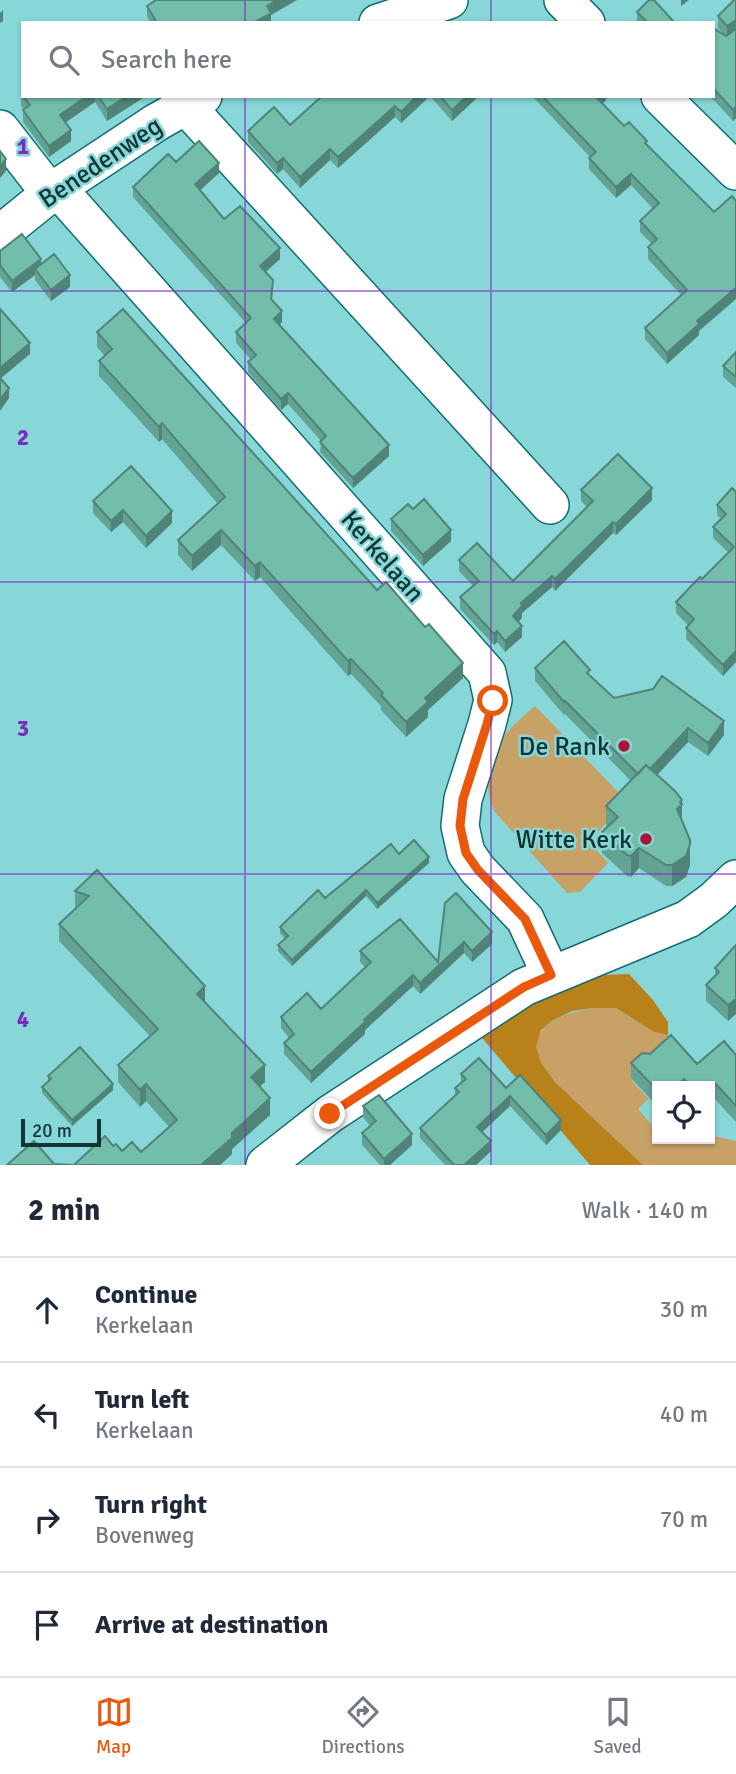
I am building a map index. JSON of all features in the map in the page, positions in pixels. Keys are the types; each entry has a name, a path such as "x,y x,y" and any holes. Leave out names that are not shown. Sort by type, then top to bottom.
{"street":[{"path":"384,21 449,0"},
{"path":"563,0 584,21"},
{"path":"662,98 736,171"},
{"path":"194,101 550,505"},
{"name":"Benedenweg","path":"0,234 54,190 157,122 194,101"},
{"name":"Kerkelaan","path":"0,129 487,673 493,701 463,799 460,826 466,853 478,870 525,919 551,975"},
{"path":"265,1165 330,1114 524,987 688,919 714,900 736,878"}],"shaded area":[{"path":"535,706 617,791 620,798 621,807 589,842 608,863 580,892 567,893 494,811 490,797 490,772 500,742"},
{"path":"629,974 653,1000 668,1022 668,1035 654,1032 616,1008 592,1008 572,1011 552,1021 541,1030 536,1047 541,1063 555,1082 643,1165 590,1165 477,1032 537,998 600,975"},
{"path":"592,1008 616,1008 654,1032 668,1035 672,1045 632,1081 649,1099 638,1109 652,1125 652,1144 715,1144 715,1136 736,1141 736,1165 643,1165 563,1090 542,1065 537,1052 537,1041 541,1032 548,1024 569,1014"}],"building":[{"path":"156,0 277,0 267,6 271,13 257,21 156,21 147,6"},
{"path":"649,0 654,0 673,21 646,21 637,12"},
{"path":"734,0 736,20 727,26 718,16"},
{"path":"715,29 726,36 736,29 736,107 733,110 715,90"},
{"path":"25,98 84,98 60,115 71,130 49,146 23,110 30,105"},
{"path":"99,98 124,98 107,109"},
{"path":"320,98 415,98 401,112 395,106 338,157 330,149 300,177 283,158 277,163 248,131 274,107 290,125"},
{"path":"442,98 465,98 452,110"},
{"path":"544,98 597,98 624,126 629,122 647,141 645,143 714,212 732,196 736,201 736,288 697,321 699,324 667,353 645,328 687,290 648,247 657,239 640,221 659,203 631,174 616,187 589,158 596,152"},
{"path":"199,141 219,163 195,184 224,219 240,206 280,248 260,266 273,280 271,299 282,311 274,319 389,445 353,478 320,442 326,436 288,393 281,399 248,362 256,355 236,332 251,318 133,187 168,154 176,162"},
{"path":"0,151 6,159 0,166"},
{"path":"22,234 41,259 12,281 0,265 0,251"},
{"path":"54,254 70,275 51,290 35,269"},
{"path":"0,309 30,343 0,368"},
{"path":"123,309 377,590 386,582 425,627 429,624 463,663 425,698 428,702 406,722 381,695 383,693 351,659 348,661 260,562 255,566 221,530 192,556 178,540 225,497 162,423 159,427 99,361 112,349 97,332"},
{"path":"736,352 736,377 723,366"},
{"path":"0,378 9,388 0,400"},
{"path":"618,454 652,488 555,579 552,576 521,603 522,606 513,616 522,626 505,641 497,631 494,634 460,597 479,581 459,560 477,543 513,581 593,501 581,490"},
{"path":"131,466 172,511 146,536 123,510 111,521 93,501"},
{"path":"732,488 736,492 736,651 723,665 686,628 694,619 676,602 734,547 713,527 726,514 717,505"},
{"path":"424,499 451,530 423,555 391,519 408,504 413,509"},
{"path":"564,641 590,670 587,673 614,698 653,689 662,676 724,721 708,743 688,728 650,769 646,765 638,774 564,702 535,668"},
{"path":"646,765 682,800 677,809 690,844 686,856 672,865 666,865 639,848 631,856 627,855 602,832 618,817 606,806"},
{"path":"414,840 429,857 377,903 366,890 292,960 278,945 288,936 280,927 318,890 325,898 391,844 399,854"},
{"path":"97,870 205,986 197,994 265,1065 251,1077 270,1098 232,1133 232,1138 201,1165 74,1165 105,1136 113,1146 116,1144 122,1151 132,1142 141,1152 177,1120 146,1084 140,1090 118,1065 158,1029 59,924 89,896 75,891"},
{"path":"456,893 492,932 472,951 464,942 420,983 413,975 311,1072 284,1043 294,1034 281,1017 307,993 321,1009 371,962 360,951 400,919 438,962 445,903"},
{"path":"736,945 736,999 728,1005 706,985 719,972 715,968"},
{"path":"671,1035 697,1064 724,1041 736,1055 736,1106 715,1081 684,1079 652,1081 652,1085 631,1063 642,1053 650,1054"},
{"path":"80,1047 113,1084 72,1120 42,1087 51,1079 48,1076"},
{"path":"479,1058 506,1088 520,1075 561,1120 546,1135 510,1096 477,1127 491,1141 464,1165 454,1165 420,1128 459,1092 455,1088 466,1079 461,1074"},
{"path":"379,1095 412,1134 384,1159 362,1133 376,1121 363,1106"},
{"path":"34,1141 54,1164 74,1165 7,1165"}],"place":[{"name":"De Rank","path":"624,746"},
{"name":"Witte Kerk","path":"646,839"}],"route":[{"path":"330,1114 524,987 551,975 525,919 478,870 466,853 460,826 463,799 493,701"}]}
